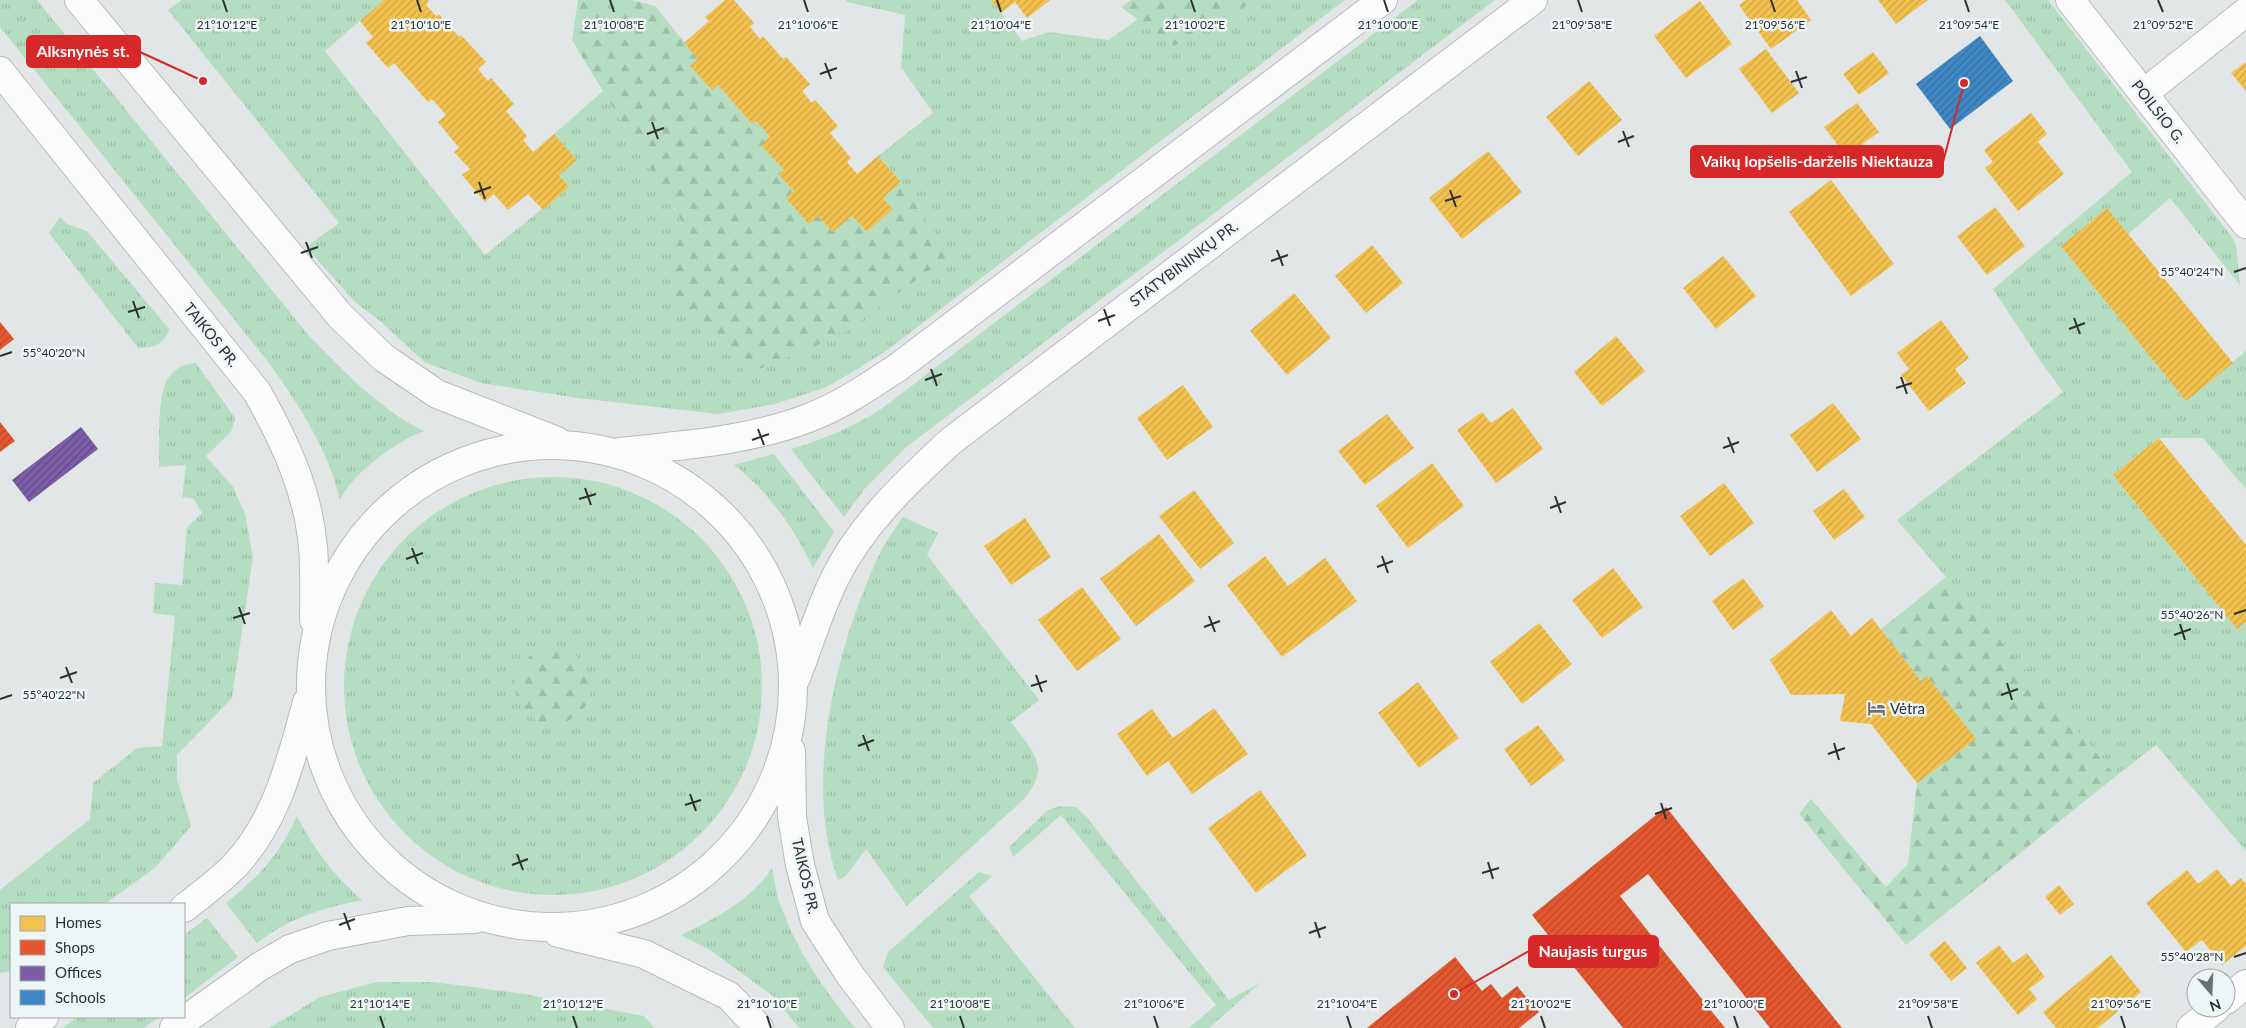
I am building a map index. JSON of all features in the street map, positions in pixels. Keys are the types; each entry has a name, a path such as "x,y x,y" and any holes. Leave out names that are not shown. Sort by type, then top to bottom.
{"main road":[{"path":"79,0 342,317 384,358 437,394 568,445 614,453 657,468 695,492 729,521 756,557 777,597 790,640 794,684 790,730 778,773 757,814 730,850 696,880 658,903 616,919 572,926 530,926"},
{"path":"614,453 724,440 766,432 811,417 853,397 897,368 1383,0"},
{"name":"STATYBININKŲ PR.","path":"794,684 835,578 854,545 882,507 911,478 951,441 1533,0"},
{"name":"POILSIO G.","path":"2070,0 2246,224"},
{"path":"2144,93 2246,12"},
{"name":"TAIKOS PR.","path":"0,71 257,392 281,436 300,483 313,546 315,646"},
{"path":"488,919 447,903 409,880 370,844 348,815 328,776 315,733 311,689 315,646 326,603 345,563 371,527 403,497 440,473 481,456 524,447 568,445"},
{"path":"185,907 227,873 247,850 267,819 284,782 311,689"},
{"name":"TAIKOS PR.","path":"790,730 792,817 800,865 815,921 850,974 890,1028"},
{"path":"174,1028 244,977 290,949 328,936 408,921 488,919 530,926 644,954 729,996 759,1028"},
{"path":"2236,992 2246,984"},
{"path":"30,1028 43,1018"},
{"path":"2191,1028 2204,1018"}],"green space":[{"path":"0,0 37,0 309,336 377,401 408,423 424,431 388,450 364,469 340,500 335,481 320,445 280,379 0,27"},
{"path":"182,0 384,0 325,51 485,255 569,187 559,175 577,160 554,134 603,91 681,220 670,292 949,256 901,182 878,156 933,113 901,67 905,15 847,2 846,0 991,0 1022,41 1049,32 1109,40 1138,19 1174,46 1258,0 1345,0 886,351 824,388 775,404 718,414 578,398 481,383 424,362 380,321 356,303 306,247 339,223 168,10"},
{"path":"578,0 632,0 655,6 698,59 691,66 712,90 718,85 752,124 756,121 770,137 762,145 784,170 779,174 794,191 787,198 818,216 833,232 852,216 867,232 893,209 883,198 901,182 949,256 841,335 747,374 670,292 681,220 572,40"},
{"path":"1131,0 1258,0 1174,46 1121,7"},
{"path":"1418,0 1495,0 905,448 866,487 844,517 791,449 837,432 880,410"},
{"path":"2005,0 2048,0 2231,236 2236,245 2240,285 2170,198 2128,234 2107,208 2061,246 2186,400 2246,351 2246,489 2203,438 2159,438 2113,475 2237,629 2246,622 2246,851 2156,745 2116,776 1897,520 2063,392 1993,289 2132,172"},
{"path":"60,217 67,224 87,231 169,329 162,342 153,346 138,348 49,233"},
{"path":"196,363 235,418 231,432 206,456 233,487 245,514 253,557 232,698 177,755 177,779 191,826 156,867 106,903 10,903 10,971 0,973 0,890 90,819 93,783 137,748 162,746 175,616 153,613 155,583 182,585 187,527 202,513 194,499 182,497 186,465 159,467 160,407 165,385 169,377 175,371 188,364"},
{"path":"774,454 834,532 813,568 798,539 780,512 758,487 734,465"},
{"path":"553,477 594,481 633,493 669,512 701,538 727,570 746,606 758,645 762,686 758,727 746,766 727,802 701,834 669,860 633,879 594,891 553,895 512,891 473,879 437,860 405,834 379,802 360,766 348,727 344,686 348,645 360,606 379,570 405,538 437,512 473,493 512,481"},
{"path":"903,517 938,533 927,555 1039,700 1011,722 1032,751 1036,760 1038,769 1032,788 1023,800 907,906 866,849 846,876 838,880 828,841 823,799 824,756 839,668 851,626 866,586 882,549"},
{"path":"1946,577 2116,776 1906,945 1799,814 1811,799 1886,887 1908,864 1917,783 1975,739 1927,676 1921,681 1880,630"},
{"path":"553,648 568,651 580,659 588,671 591,686 588,701 580,713 568,721 553,724 538,721 526,713 518,701 515,686 518,671 526,659 538,651"},
{"path":"1060,806 1076,807 1086,816 1229,1000 1260,983 1209,1028 1189,1028 1216,1005 1061,815 1013,857 1009,847 1048,810"},
{"path":"297,816 325,861 362,900 294,920 257,943 226,903 258,875 276,853 284,842"},
{"path":"772,868 780,904 796,942 823,986 855,1028 799,1028 773,996 710,950 681,935 707,922 743,899 763,880"},
{"path":"979,872 992,876 969,896 1075,1028 933,1028 883,967 888,952"},
{"path":"207,918 238,957 185,997 185,934"},
{"path":"377,982 434,982 518,993 644,1016 654,1028 269,1028 320,997"},
{"path":"76,1018 158,1018 144,1028 63,1028"}],"building: Homes":[{"path":"384,0 429,0 426,5 436,16 439,14 459,37 461,35 486,62 478,69 488,81 491,78 514,104 506,111 527,136 523,140 533,152 554,134 577,160 559,175 569,187 543,210 528,194 508,210 494,194 485,202 462,175 470,169 454,152 459,148 438,122 446,115 432,99 428,102 394,63 388,68 366,43 373,37 360,21"},
{"path":"725,0 734,0 754,23 750,27 760,39 763,36 783,59 786,57 810,84 802,91 812,103 815,100 838,126 830,133 851,158 847,162 857,174 878,156 901,182 883,198 893,209 867,232 852,216 833,232 818,216 809,224 786,198 794,191 778,174 784,170 761,145 770,137 756,121 752,124 718,85 712,90 690,66 698,59 684,43 709,21 705,17"},
{"path":"991,0 1050,0 1027,18 1015,2 1001,13"},
{"path":"1746,0 1797,0 1811,20 1771,49 1739,5"},
{"path":"1878,0 1928,0 1896,24"},
{"path":"1700,1 1732,44 1686,78 1654,36"},
{"path":"1766,49 1799,93 1772,113 1739,69"},
{"path":"1873,52 1889,73 1859,95 1843,74"},
{"path":"2246,62 2246,91 2231,73"},
{"path":"1589,81 1622,120 1578,156 1546,117"},
{"path":"1857,103 1879,132 1846,156 1824,127"},
{"path":"2031,113 2047,134 2038,142 2064,174 2018,211 1985,168 1993,162 1984,150"},
{"path":"1488,151 1522,192 1462,239 1429,198"},
{"path":"1831,180 1894,264 1851,296 1789,212"},
{"path":"1995,207 2025,246 1987,275 1957,236"},
{"path":"2107,208 2233,363 2186,401 2061,246"},
{"path":"1372,245 1403,283 1366,313 1335,276"},
{"path":"1723,256 1756,296 1716,329 1683,288"},
{"path":"1294,293 1331,338 1287,375 1250,331"},
{"path":"1941,320 1969,358 1955,369 1966,383 1929,411 1901,375 1909,369 1897,353"},
{"path":"1616,336 1645,371 1602,406 1574,372"},
{"path":"1183,385 1213,427 1167,460 1137,418"},
{"path":"1833,403 1861,439 1817,472 1790,435"},
{"path":"1513,408 1543,449 1496,483 1457,430 1482,412 1491,423"},
{"path":"1387,414 1414,448 1365,485 1338,451"},
{"path":"2159,438 2246,545 2246,622 2237,629 2113,475"},
{"path":"1432,463 1464,506 1408,548 1376,506"},
{"path":"1724,483 1754,523 1710,556 1680,516"},
{"path":"1844,489 1865,517 1834,540 1813,511"},
{"path":"1194,490 1234,543 1200,569 1159,516"},
{"path":"1025,518 1051,557 1011,585 984,546"},
{"path":"1159,534 1195,581 1136,626 1100,579"},
{"path":"1265,556 1288,586 1325,558 1357,601 1282,657 1227,585"},
{"path":"1613,568 1643,607 1602,638 1572,600"},
{"path":"1743,578 1764,606 1733,630 1712,601"},
{"path":"1082,587 1121,639 1077,671 1038,620"},
{"path":"1831,610 1851,636 1872,618 1921,681 1927,676 1976,739 1917,783 1871,724 1840,721 1845,694 1791,695 1770,660"},
{"path":"1539,623 1572,664 1522,704 1490,662"},
{"path":"1418,682 1459,738 1419,768 1378,713"},
{"path":"1214,708 1248,754 1192,794 1168,761 1147,776 1117,734 1152,709 1173,738"},
{"path":"1538,725 1565,760 1531,786 1504,749"},
{"path":"1260,790 1307,855 1256,893 1208,828"},
{"path":"2217,869 2231,886 2241,878 2246,884 2246,946 2222,965 2202,940 2186,952 2146,903 2187,870 2198,884"},
{"path":"2059,885 2074,904 2060,915 2045,897"},
{"path":"1945,941 1967,968 1951,981 1929,954"},
{"path":"1999,945 2013,963 2027,953 2045,977 2029,989 2037,999 2018,1015 1976,963"},
{"path":"2111,955 2141,992 2098,1028 2056,1028 2043,1012"}],"building: Shops":[{"path":"0,322 14,339 0,350"},
{"path":"0,422 15,441 0,452"},
{"path":"1666,807 1842,1028 1770,1028 1648,874 1620,896 1725,1028 1623,1028 1532,915"},
{"path":"1455,957 1482,991 1491,984 1502,998 1517,986 1539,1012 1519,1028 1367,1028"}],"building: Offices":[{"path":"81,427 98,449 29,502 12,480"}],"building: Schools":[{"path":"1980,36 2013,81 1950,129 1916,84"}],"place":[{"name":"Alksnynės st.","path":"203,81"},
{"name":"Vaikų lopšelis-darželis Niektauza","path":"1964,83"},
{"name":"Vėtra","path":"1876,709"},
{"name":"Naujasis turgus","path":"1454,994"}]}
